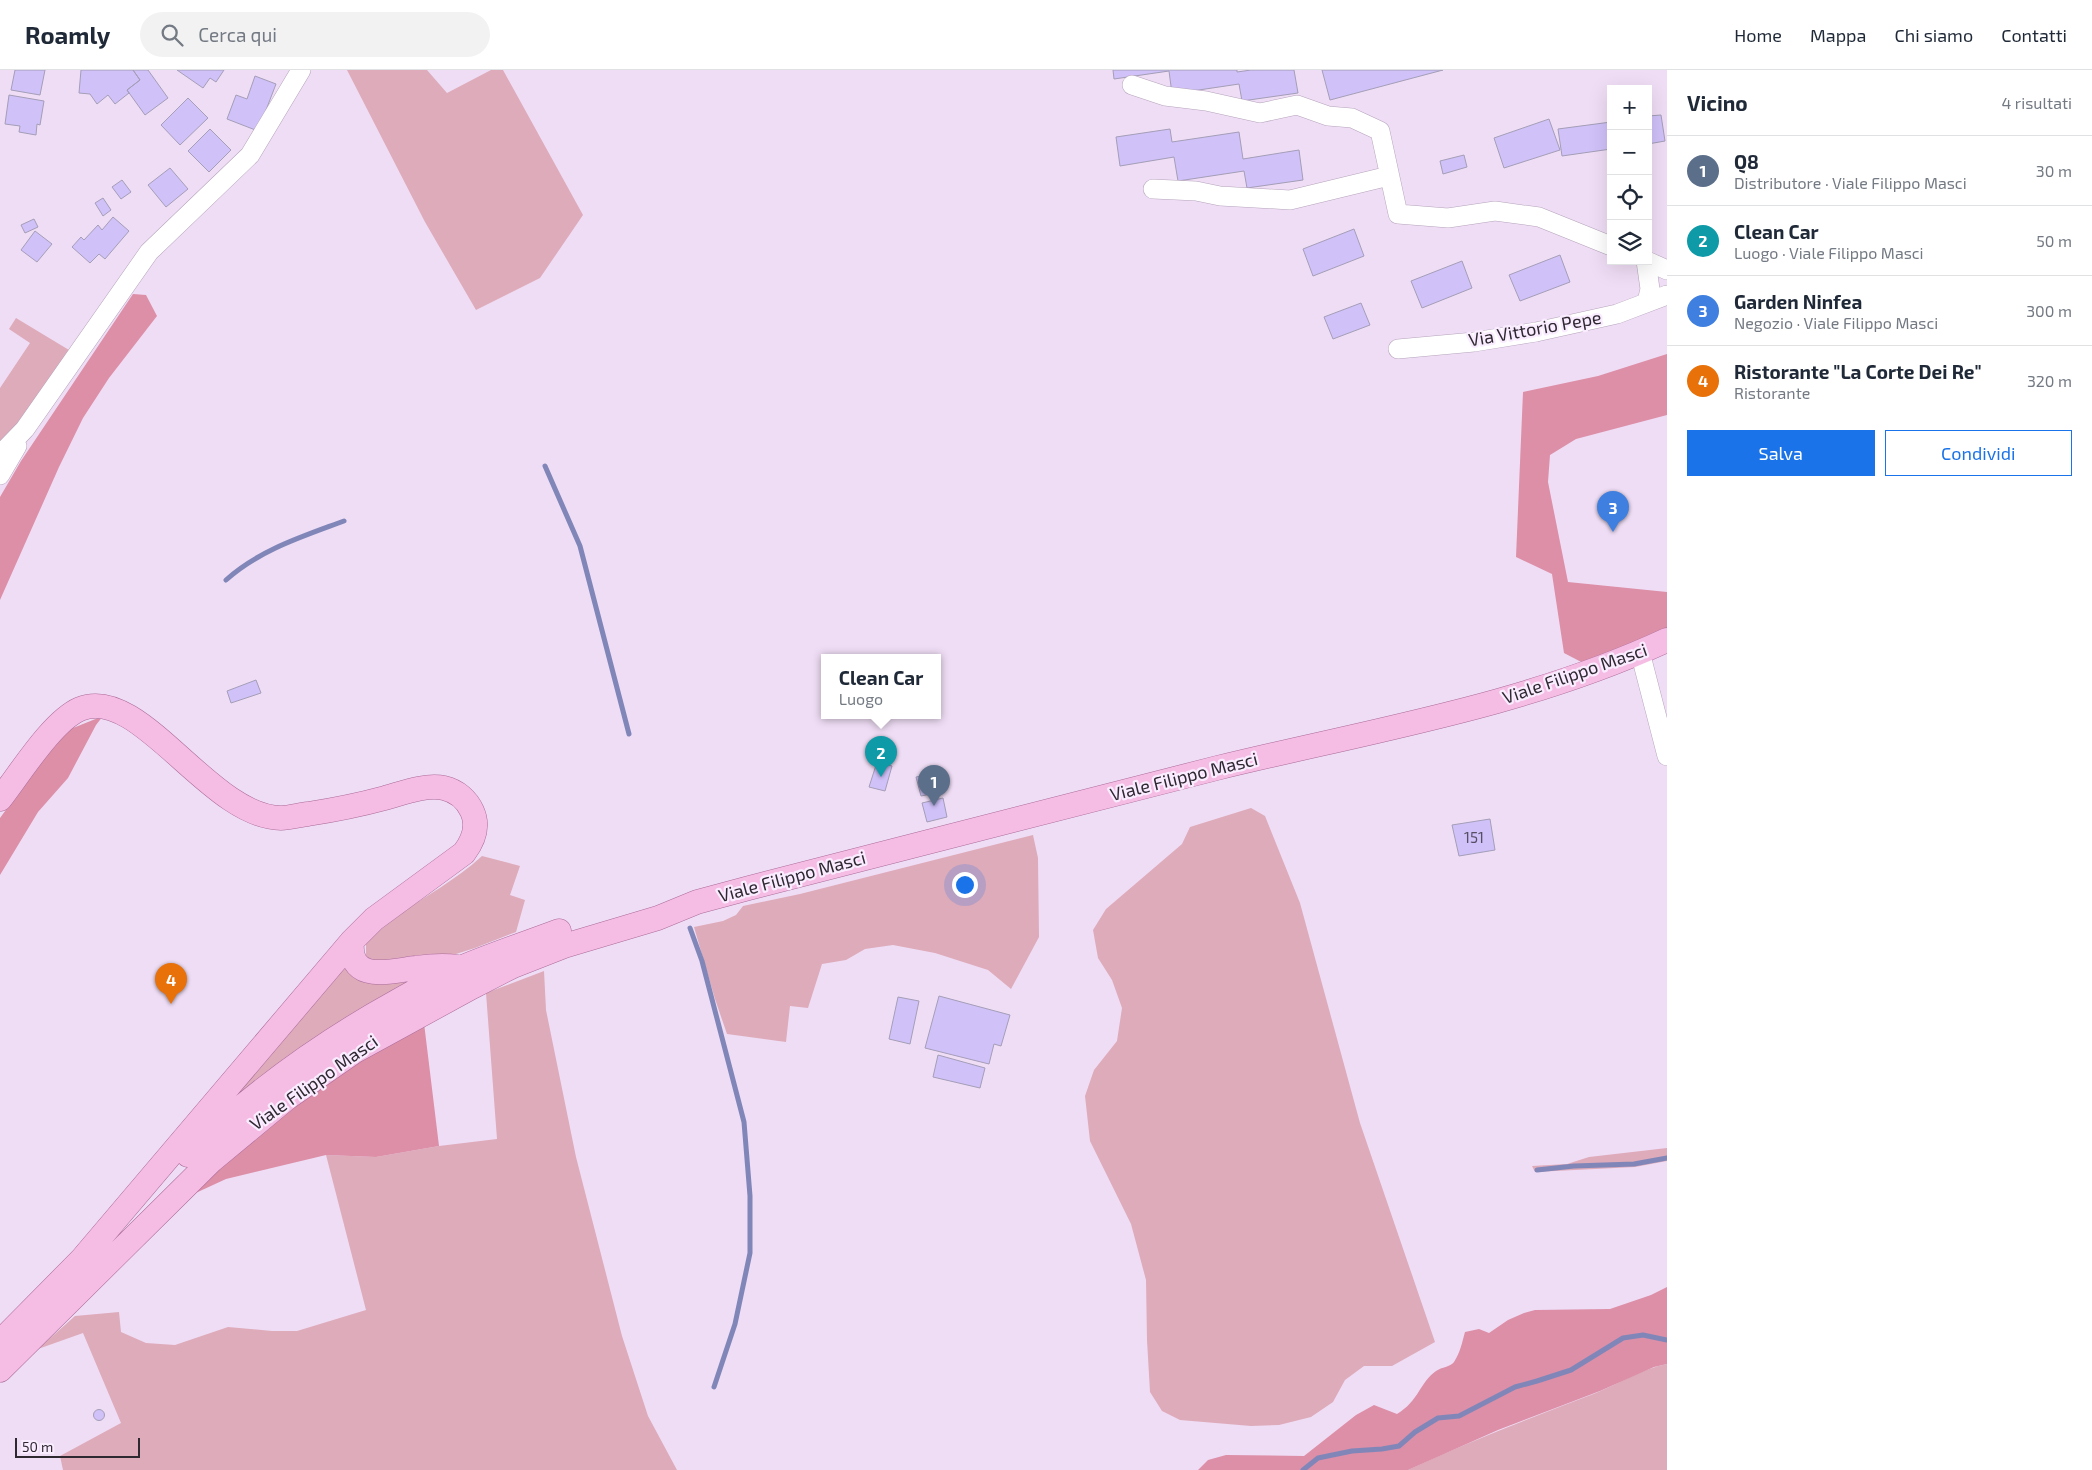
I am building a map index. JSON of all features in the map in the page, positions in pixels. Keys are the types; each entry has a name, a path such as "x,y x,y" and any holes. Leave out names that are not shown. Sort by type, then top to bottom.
{"main road":[{"name":"Viale Filippo Masci","path":"0,1342 223,1121 311,1054 375,1014 462,968 559,930 616,914 697,902 1217,768 1487,704 1593,671 1667,640"},
{"path":"0,799 48,735 78,709 92,706 108,706 127,714 148,729 211,785 236,802 258,813 281,818 345,809 432,787 444,788 456,793 466,802 474,817 474,832 469,846 456,859 374,918 352,941 82,1260"},
{"name":"Viale Filippo Masci","path":"0,1370 211,1161 287,1098 355,1051 472,986 513,966 564,946 658,918 697,902"},
{"path":"352,941 351,950 355,960 361,968 372,973 445,965 462,968"},
{"name":"Viale Filippo Masci","path":"462,968 489,971 513,966"},
{"path":"202,1141 234,1080"},
{"name":"Viale Filippo Masci","path":"159,1211 190,1168 202,1141"}],"street":[{"path":"0,455 25,429 149,252 250,155 301,70"},
{"path":"1132,85 1165,96 1206,101 1260,113 1297,105 1328,116 1352,118 1380,131 1398,214 1448,218 1495,211 1539,217 1607,244"},
{"path":"1153,188 1196,191 1220,196 1290,200 1389,176"},
{"path":"1652,263 1667,270"},
{"path":"1647,265 1650,289 1648,302"},
{"name":"Via Vittorio Pepe","path":"1398,349 1474,342 1536,332 1617,314 1667,295"},
{"path":"0,475 12,457 25,429"},
{"path":"1640,652 1667,756"}],"shaded area":[{"path":"347,70 427,70 447,93 491,70 503,70 583,215 540,278 476,310 425,222"},
{"path":"133,294 146,295 157,316 109,378 83,418 59,467 0,600 0,497 21,461"},
{"path":"16,318 69,350 10,438 0,447 0,388 30,343 9,329"},
{"path":"1667,354 1667,415 1576,439 1550,455 1548,482 1568,582 1667,592 1667,631 1587,665 1564,653 1552,574 1516,557 1523,392 1598,376"},
{"path":"103,716 96,725 68,778 38,812 0,875 0,818 35,770 68,730"},
{"path":"1251,808 1265,816 1300,903 1360,1123 1435,1342 1392,1366 1364,1366 1345,1380 1333,1402 1311,1417 1279,1425 1251,1426 1180,1420 1162,1411 1150,1392 1146,1280 1131,1224 1090,1141 1085,1096 1094,1070 1117,1041 1122,1008 1112,980 1098,958 1093,930 1106,909 1182,844 1190,827"},
{"path":"1033,835 1038,858 1039,937 1011,989 988,970 935,953 893,945 865,949 846,960 822,964 808,1008 790,1006 786,1042 727,1034 694,927 723,921 736,915 743,906 800,894"},
{"path":"482,856 520,866 510,895 525,900 516,932 437,960 373,966 366,956 366,942 392,920 451,880"},
{"path":"350,962 412,979 228,1105"},
{"path":"544,971 546,1010 576,1157 622,1336 648,1416 677,1470 63,1470 60,1456 121,1423 83,1333 38,1349 75,1316 119,1312 121,1332 146,1343 175,1345 228,1327 297,1331 366,1310 326,1155 376,1157 439,1146 497,1139 486,993"},
{"path":"424,1023 439,1146 376,1157 326,1155 226,1179 187,1197 280,1115 347,1066"},
{"path":"1667,1148 1667,1161 1635,1167 1535,1172 1532,1166 1567,1164 1589,1157"},
{"path":"1667,1287 1667,1364 1654,1367 1600,1391 1498,1430 1408,1470 1198,1470 1208,1460 1226,1455 1304,1456 1356,1415 1374,1405 1397,1414 1415,1398 1431,1375 1454,1362 1465,1332 1479,1329 1489,1333 1508,1320 1535,1310 1610,1309 1651,1295"},
{"path":"1667,1364 1667,1470 1408,1470 1478,1439 1596,1393 1640,1373"}],"building":[{"path":"15,70 45,70 40,95 11,90"},
{"path":"81,70 133,70 140,80 127,90 129,93 115,104 108,95 97,104 90,94 79,93"},
{"path":"133,70 148,70 168,98 145,115 127,90 140,80"},
{"path":"177,70 224,70 216,82 210,78 203,88"},
{"path":"1113,70 1237,70 1237,72 1251,70 1294,70 1298,93 1242,101 1239,84 1172,94 1169,71 1114,79"},
{"path":"1322,70 1443,70 1330,100"},
{"path":"255,76 276,84 258,131 227,119 236,95 247,99"},
{"path":"9,95 44,101 40,125 37,124 36,135 19,132 20,126 5,124"},
{"path":"188,98 208,118 180,145 161,125"},
{"path":"1661,115 1665,141 1652,143 1652,116"},
{"path":"1549,119 1560,150 1504,168 1494,138"},
{"path":"1607,123 1607,150 1562,156 1558,129"},
{"path":"210,129 231,150 209,172 188,151"},
{"path":"1170,129 1172,142 1239,132 1243,159 1299,150 1303,180 1247,188 1244,171 1178,181 1174,157 1120,166 1116,137"},
{"path":"1464,155 1467,167 1443,174 1440,161"},
{"path":"170,168 188,189 166,207 148,185"},
{"path":"122,180 131,192 121,199 112,187"},
{"path":"103,198 111,210 103,216 95,203"},
{"path":"113,217 129,231 105,259 99,254 90,263 72,247 81,237 84,240 98,225 102,230"},
{"path":"34,219 38,227 25,233 21,225"},
{"path":"1354,229 1364,256 1313,276 1303,249"},
{"path":"35,231 52,244 37,262 21,250"},
{"path":"1560,255 1570,282 1520,301 1509,275"},
{"path":"1462,261 1472,288 1422,308 1411,281"},
{"path":"1361,303 1370,325 1333,339 1324,317"},
{"path":"256,680 261,693 231,703 227,691"},
{"path":"877,762 892,766 885,791 869,787"},
{"path":"937,773 941,792 921,796 916,777"},
{"path":"943,798 947,817 927,822 922,803"},
{"path":"1490,819 1495,850 1459,856 1452,825"},
{"path":"939,996 1010,1015 1001,1046 994,1044 989,1064 925,1048"},
{"path":"898,997 919,1001 910,1044 889,1039"},
{"path":"938,1055 985,1068 980,1088 933,1077"},
{"path":"97,1410 101,1410 104,1415 103,1419 97,1420 94,1417 94,1413"}],"waterway":[{"path":"545,466 580,546 629,734"},
{"path":"226,580 239,569 267,552 344,521"},
{"path":"690,928 702,961 744,1122 750,1196 750,1253 735,1324 714,1387"},
{"path":"1537,1170 1574,1166 1634,1164 1667,1158"},
{"path":"1303,1470 1318,1458 1352,1451 1399,1446 1415,1432 1438,1418 1459,1416 1515,1387 1571,1370 1623,1338 1643,1335 1667,1340"}],"place":[{"name":"Garden Ninfea","path":"1613,532"},
{"name":"Clean Car","path":"881,777"},
{"name":"Q8","path":"934,806"},
{"name":"Ristorante \"La Corte Dei Re\"","path":"171,1004"}]}
